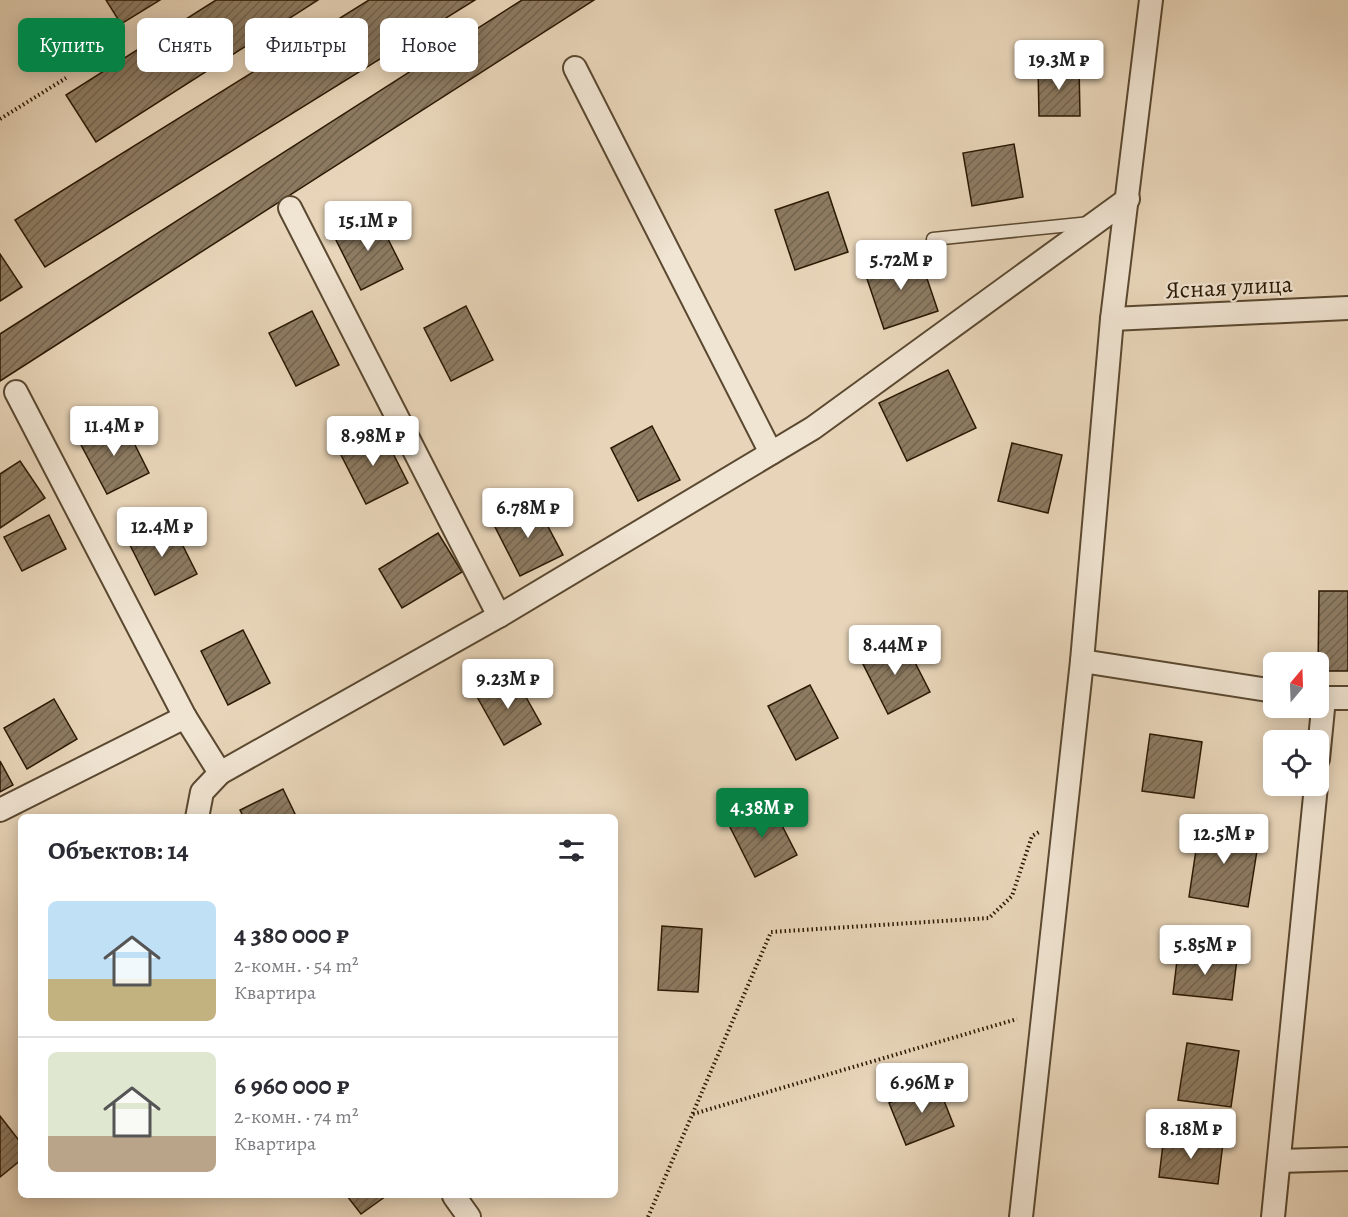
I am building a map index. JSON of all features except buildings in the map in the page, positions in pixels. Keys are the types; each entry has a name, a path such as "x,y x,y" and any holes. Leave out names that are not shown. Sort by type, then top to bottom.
{"street":[{"path":"1021,1217 1082,661 1112,319 1151,0"},
{"path":"575,68 771,453"},
{"path":"198,814 202,792 220,773 499,616 813,428 1128,199"},
{"path":"290,208 499,616"},
{"name":"Ясная улица","path":"1112,319 1348,308"},
{"path":"16,392 185,717 220,773"},
{"path":"1082,661 1263,689"},
{"path":"1329,698 1348,698"},
{"path":"0,810 185,717"},
{"path":"1273,1217 1315,796"},
{"path":"1280,1161 1348,1159"},
{"path":"455,1198 469,1217"}],"lane":[{"path":"933,239 1096,222"}],"path":[{"path":"0,119 66,78"},
{"path":"648,1217 771,932 989,918 1012,896 1032,836 1064,820"},
{"path":"693,1114 1043,1012"}]}
